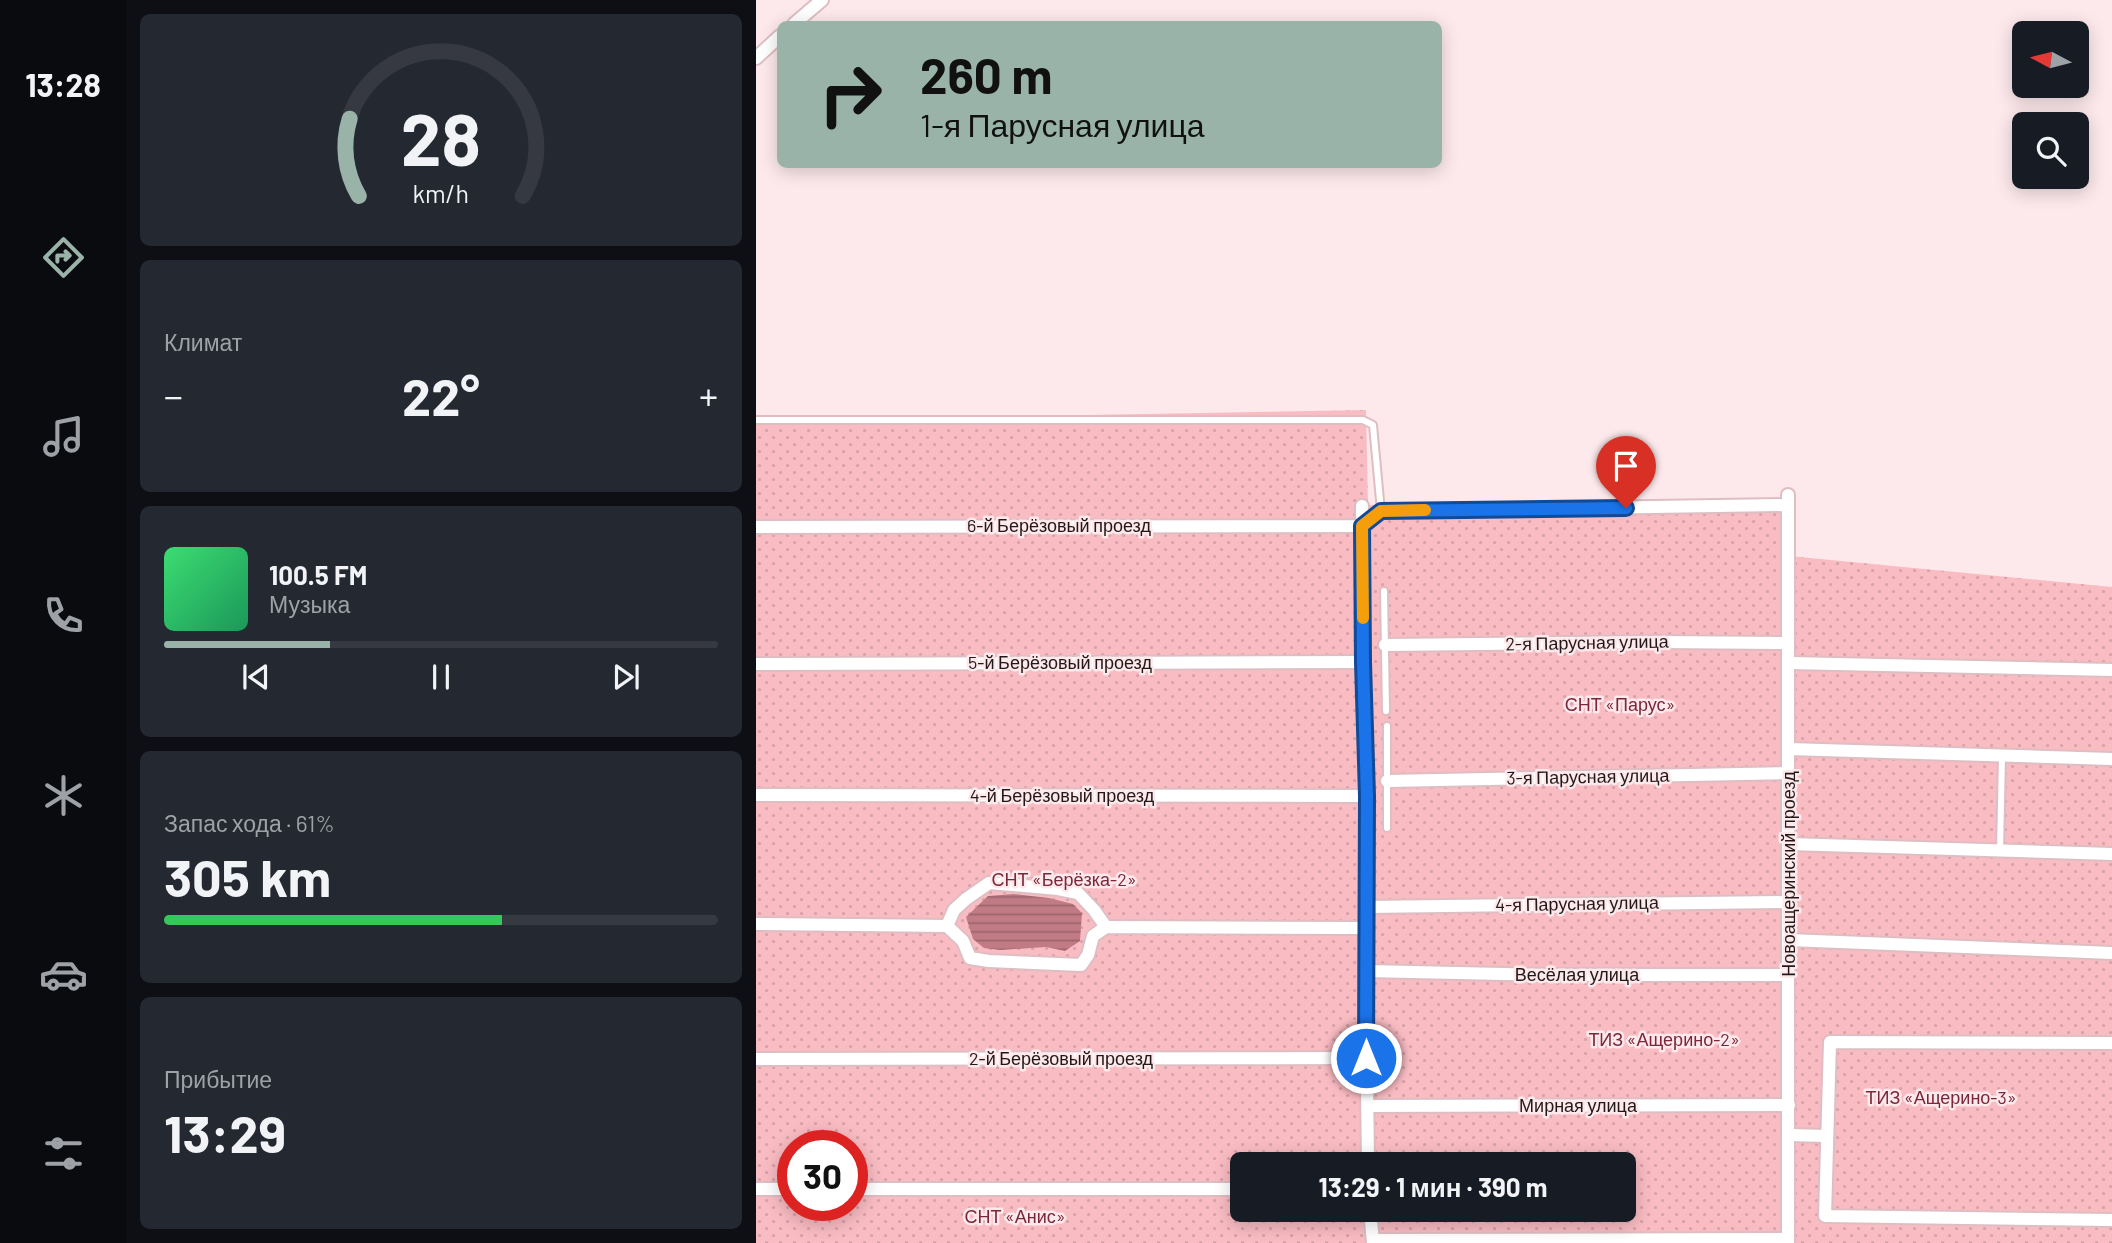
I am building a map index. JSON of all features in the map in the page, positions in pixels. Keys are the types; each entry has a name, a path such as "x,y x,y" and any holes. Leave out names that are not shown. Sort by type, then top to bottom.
{"street":[{"path":"798,21 822,0"},
{"path":"756,58 777,39"},
{"name":"Новоащеринский проезд","path":"1381,511 1788,500 1788,1241"},
{"path":"1362,506 1367,796 1365,928 1368,1152"},
{"path":"1362,526 1381,511"},
{"name":"6-й Берёзовый проезд","path":"756,527 1362,526"},
{"name":"2-я Парусная улица","path":"1385,645 1788,643"},
{"name":"5-й Берёзовый проезд","path":"756,664 1363,662"},
{"path":"1788,663 2112,670"},
{"path":"1789,749 2112,759"},
{"name":"3-я Парусная улица","path":"1387,781 1789,773"},
{"name":"4-й Берёзовый проезд","path":"756,795 1367,796"},
{"path":"1789,844 2112,855"},
{"path":"947,926 954,910 989,883 1077,893 1106,927"},
{"name":"4-я Парусная улица","path":"1365,907 1789,902"},
{"path":"756,924 947,926 963,941 970,958 1081,965 1088,955 1093,936 1106,927 1365,928"},
{"path":"1789,940 2112,953"},
{"name":"Весёлая улица","path":"1366,971 1546,975 1789,975"},
{"path":"2112,1043 1830,1042 1825,1216 2112,1220"},
{"name":"2-й Берёзовый проезд","path":"756,1059 1366,1058"},
{"name":"Мирная улица","path":"1367,1106 1789,1105"},
{"path":"1789,1135 1826,1136"},
{"path":"756,1189 777,1189"},
{"path":"868,1189 1230,1189"},
{"path":"1371,1222 1373,1242 1788,1241"}],"lane":[{"path":"756,420 1363,420 1373,425 1381,511"},
{"path":"1384,591 1386,711"},
{"path":"1387,726 1387,828"},
{"path":"2000,851 2002,756"}],"green space":[{"path":"1366,410 1368,505 1788,498 1789,556 2112,587 2112,1243 756,1243 756,421"}],"shaded area":[{"path":"1014,894 1073,904 1082,913 1080,941 1065,951 1046,947 1000,950 984,948 973,939 966,917 988,896"}],"slow traffic":[{"path":"1363,618 1362,526 1381,511 1425,510"}],"route":[{"path":"1366,1058 1367,796 1362,526 1381,511 1626,508"}],"park label":[{"name":"СНТ «Парус»","path":"1620,705"},
{"name":"СНТ «Берёзка-2»","path":"1064,880"},
{"name":"ТИЗ «Ащерино-2»","path":"1664,1040"},
{"name":"ТИЗ «Ащерино-3»","path":"1941,1098"},
{"name":"СНТ «Анис»","path":"1015,1217"}]}
